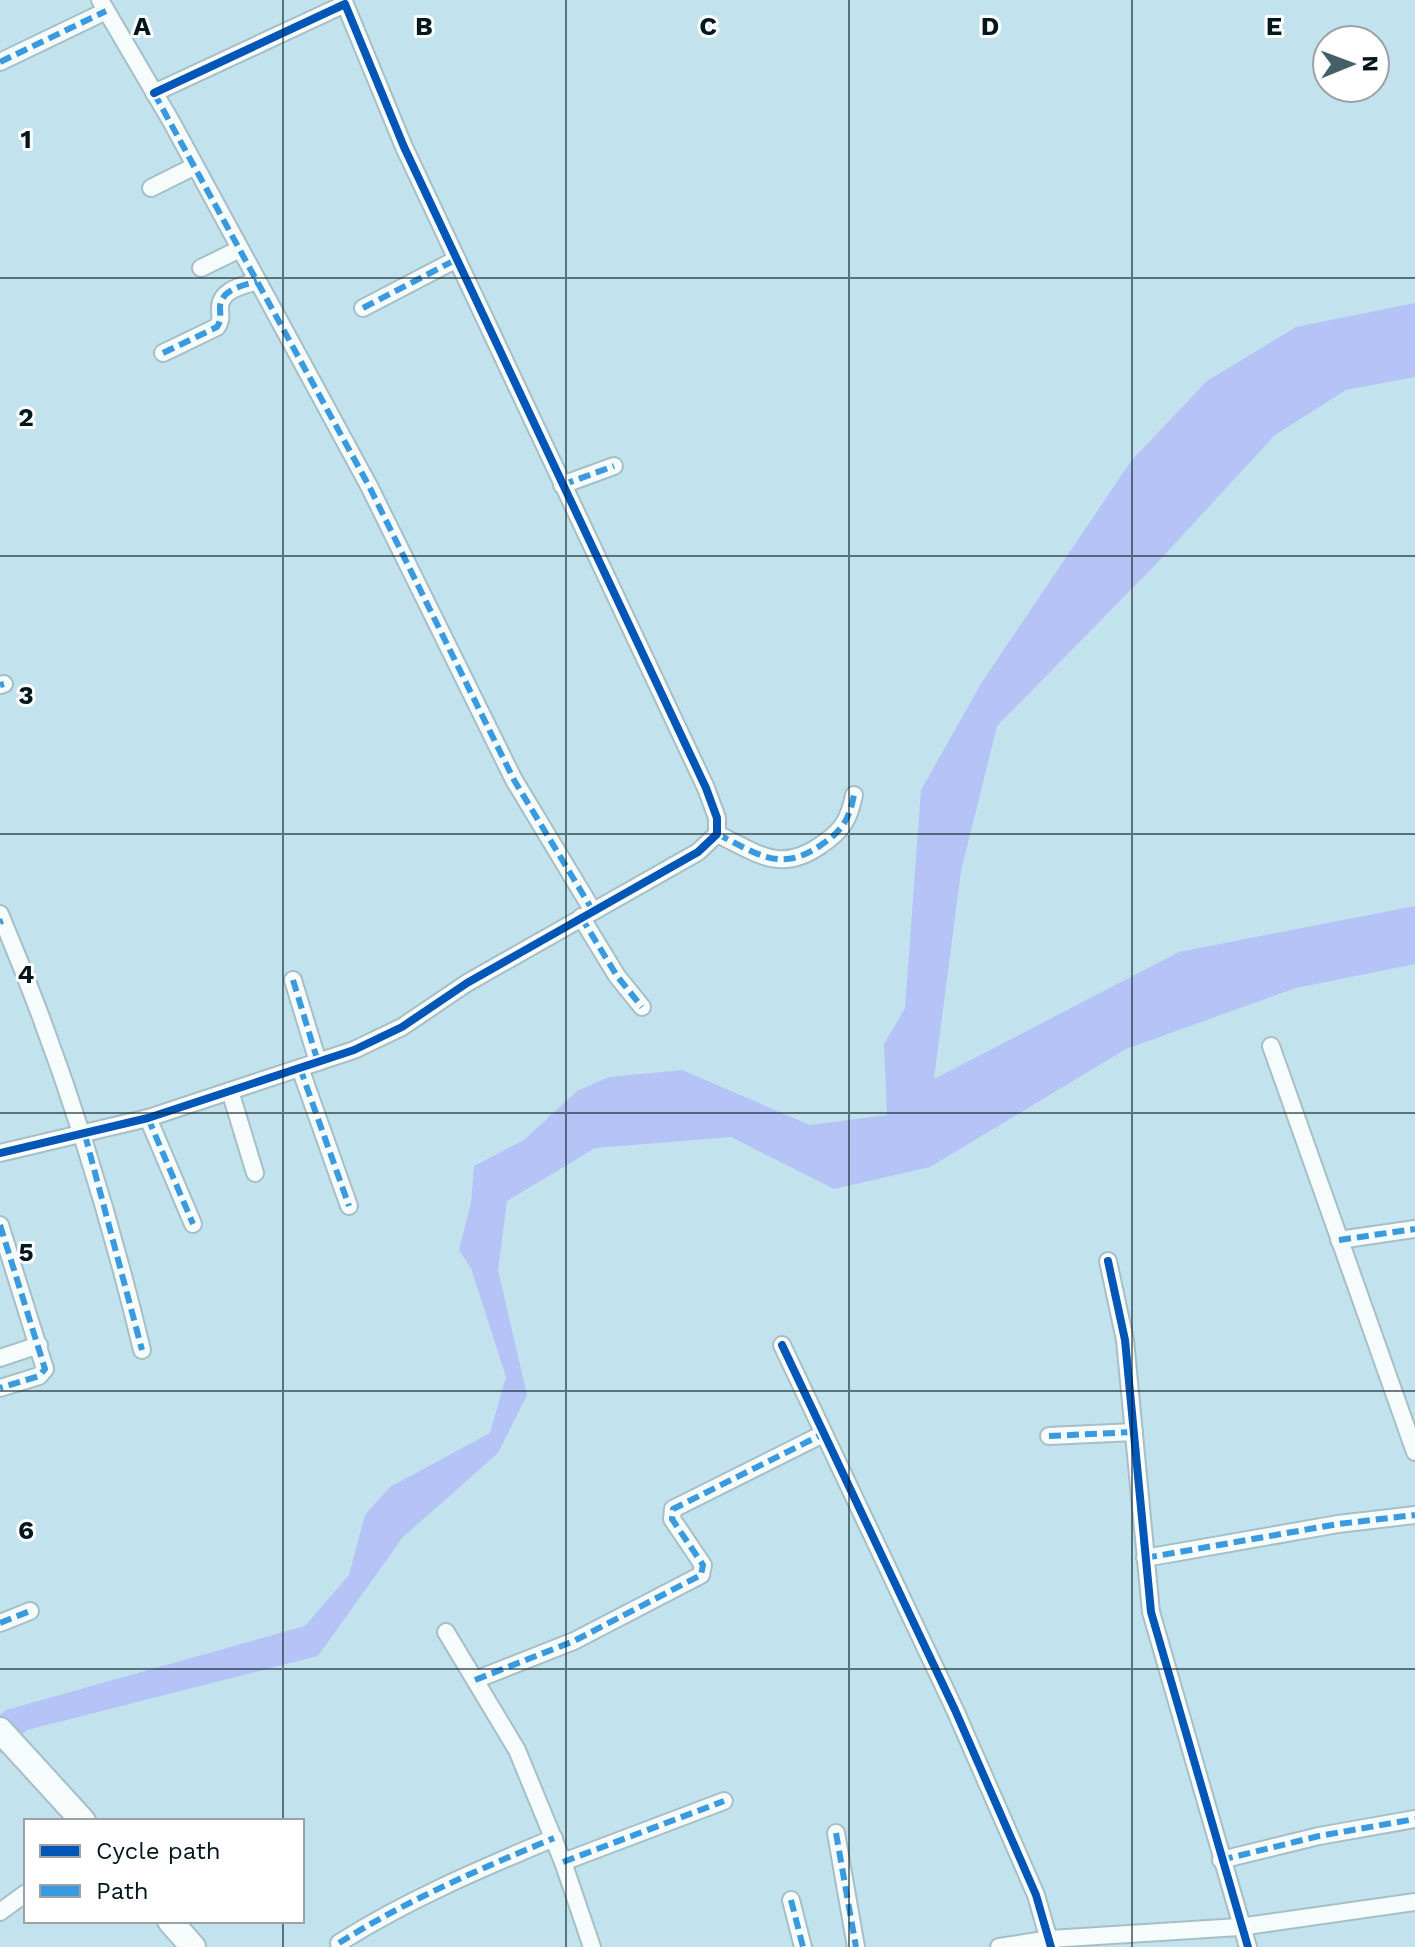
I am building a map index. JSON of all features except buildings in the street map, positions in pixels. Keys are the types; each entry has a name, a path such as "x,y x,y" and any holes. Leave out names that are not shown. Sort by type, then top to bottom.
{"highway":[{"path":"0,1730 81,1819"},
{"path":"172,1923 193,1947"}],"street":[{"path":"0,1153 148,1118 354,1050 402,1027 474,980 698,852 717,834 717,818 706,788 457,259 353,32 344,2 154,93"},
{"path":"0,62 103,6 195,166 369,486 514,780 617,976 642,1007"},
{"path":"151,188 195,166"},
{"path":"201,268 240,249"},
{"path":"363,308 457,259"},
{"path":"163,353 217,327 221,321 220,303 226,293 257,281"},
{"path":"562,485 614,466"},
{"path":"717,834 757,854 783,862 793,861 840,832 851,813 854,795"},
{"path":"1,919 46,1024 85,1135 142,1350"},
{"path":"293,980 318,1062"},
{"path":"1271,1046 1415,1452"},
{"path":"300,1068 349,1206"},
{"path":"230,1091 255,1173"},
{"path":"148,1118 193,1224"},
{"path":"0,1225 45,1369 43,1374 0,1388"},
{"path":"1339,1240 1415,1229"},
{"path":"1108,1261 1125,1340 1151,1612 1239,1927 1248,1947"},
{"path":"0,1358 39,1345"},
{"path":"782,1345 955,1710 1036,1895 1050,1943"},
{"path":"1049,1436 1134,1432"},
{"path":"475,1680 574,1641 701,1575 703,1565 672,1519 673,1509 823,1434"},
{"path":"1145,1558 1338,1524 1415,1515"},
{"path":"0,1623 30,1611"},
{"path":"446,1632 517,1750 554,1838 592,1947"},
{"path":"563,1862 724,1801"},
{"path":"1221,1860 1319,1836 1415,1819"},
{"path":"836,1833 856,1947"},
{"path":"339,1943 376,1920 466,1874 554,1838"},
{"path":"0,1912 24,1894"},
{"path":"791,1900 803,1947"},
{"path":"999,1947 1121,1941 1415,1902"}],"water":[{"path":"1415,303 1415,377 1346,390 1275,435 1157,563 997,726 961,871 934,1079 1179,952 1415,906 1415,964 1296,988 1126,1049 930,1167 834,1189 731,1137 595,1148 507,1201 498,1270 527,1395 498,1453 403,1537 318,1656 27,1730 0,1754 0,1715 6,1710 305,1626 349,1575 365,1515 390,1487 490,1433 506,1377 471,1268 459,1250 471,1203 474,1166 524,1140 577,1091 609,1077 682,1070 810,1125 887,1115 884,1044 905,1008 921,790 982,682 1131,461 1207,381 1296,327"}],"marked path":[{"path":"0,62 106,11"},
{"path":"154,93 369,486 514,780 593,911"},
{"path":"363,308 457,259"},
{"path":"163,353 217,327 224,296 257,281"},
{"path":"562,485 614,466"},
{"path":"0,685 4,684"},
{"path":"717,834 769,858 793,858 821,845 839,830 847,818 854,795"},
{"path":"581,917 617,976 642,1007"},
{"path":"293,980 318,1062"},
{"path":"300,1068 349,1206"},
{"path":"148,1118 193,1224"},
{"path":"85,1135 142,1350"},
{"path":"0,1225 45,1369 39,1376 0,1388"},
{"path":"1339,1240 1415,1229"},
{"path":"1049,1436 1134,1432"},
{"path":"475,1680 574,1641 701,1575 703,1565 672,1519 673,1509 823,1434"},
{"path":"1145,1558 1338,1524 1415,1515"},
{"path":"0,1623 30,1611"},
{"path":"563,1862 724,1801"},
{"path":"1221,1860 1319,1836 1415,1819"},
{"path":"836,1833 856,1947"},
{"path":"339,1943 417,1899 554,1838"},
{"path":"791,1900 803,1947"}],"cycle path":[{"path":"0,1153 148,1118 354,1050 402,1027 467,983 698,852 717,834 717,818 706,788 404,147 345,4 154,93"},
{"path":"1108,1261 1125,1340 1151,1612 1248,1947"},
{"path":"782,1345 955,1710 1036,1895 1051,1947"}]}
